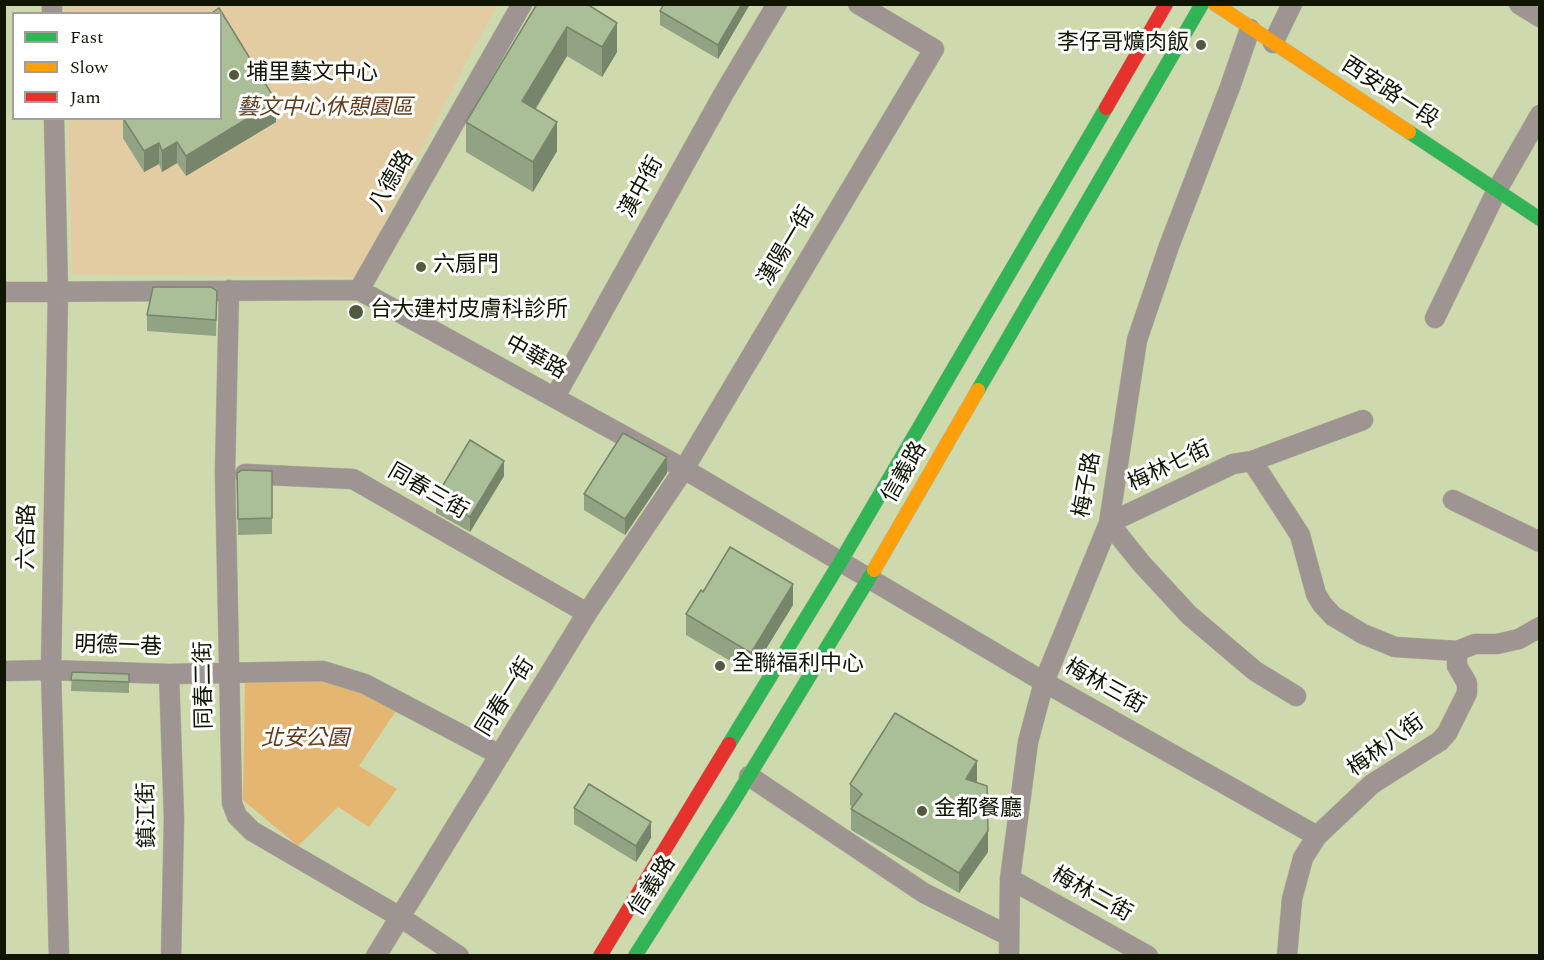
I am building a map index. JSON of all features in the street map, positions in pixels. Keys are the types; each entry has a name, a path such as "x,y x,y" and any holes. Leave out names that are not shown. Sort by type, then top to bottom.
{"main road":[{"name":"信義路","path":"600,956 842,561 1012,265 1166,4"},
{"name":"信義路","path":"635,956 749,776 869,578 1202,4"},
{"name":"西安路一段","path":"1215,4 1539,219"}],"street":[{"name":"八德路","path":"359,290 522,4"},
{"name":"漢中街","path":"555,398 724,93 777,4"},
{"name":"漢陽一街","path":"684,469 934,49 858,4"},
{"path":"1273,43 1292,4"},
{"path":"1519,4 1539,17"},
{"name":"梅子路","path":"1009,946 1011,879 1028,742 1044,682 1109,523 1137,340 1169,246 1250,29"},
{"path":"1435,318 1497,190 1539,115"},
{"name":"六合路","path":"54,120 58,291 51,670 59,956"},
{"name":"同春二街","path":"229,290 225,473 231,802 237,816 252,831 400,917 459,956"},
{"name":"中華路","path":"4,292 359,290 684,469 869,578"},
{"name":"梅林七街","path":"1109,523 1233,464 1252,461 1363,420"},
{"path":"1252,461 1300,535 1316,594 1322,604 1333,616 1363,634 1395,647 1457,651 1475,644 1497,644 1519,639 1539,627"},
{"name":"同春一街","path":"376,956 588,613 684,469"},
{"name":"同春三街","path":"225,473 353,479 588,613"},
{"path":"1453,500 1539,542"},
{"path":"1109,523 1141,563 1189,615 1255,671 1296,696"},
{"name":"梅林三街","path":"869,578 1044,682 1317,836"},
{"name":"梅林八街","path":"1287,956 1292,899 1303,858 1317,836 1372,784 1440,741 1453,725 1467,693 1467,683 1457,666 1457,651"},
{"name":"明德一巷","path":"4,671 51,670 169,674 323,671 365,684 500,755"},
{"name":"鎮江街","path":"169,674 174,818 171,956"},
{"path":"749,776 924,893 1009,946"},
{"name":"梅林二街","path":"1011,879 1148,956"}],"green space":[{"name":"藝文中心休憩園區","path":"65,5 498,5 475,45 357,277 72,274 68,120 222,120 222,12 65,12"},
{"name":"北安公園","path":"330,673 396,711 359,766 397,789 369,827 338,807 298,846 243,800 245,681"}],"building":[{"path":"537,4 587,4 617,23 602,47 567,27 522,101 557,122 533,162 466,122"},
{"path":"664,4 742,4 718,45 660,11"},
{"path":"222,13 276,101 186,156 177,142 162,151 159,143 144,151 124,120 222,120"},
{"path":"153,287 211,287 217,291 216,320 147,315"},
{"path":"623,433 667,457 625,519 584,494"},
{"path":"470,440 504,461 470,517 436,497"},
{"path":"242,470 272,471 272,518 238,519 237,473"},
{"path":"730,547 793,584 751,653 686,614 701,590 703,592"},
{"path":"72,672 129,674 129,682 71,680"},
{"name":"金都餐廳","path":"895,713 977,761 966,779 987,786 988,831 959,873 851,809 862,794 850,784"},
{"path":"589,784 651,822 636,846 574,808"}],"traffic: fast":[{"path":"978,390 1202,4"},
{"path":"729,744 841,561 1106,108"},
{"path":"1409,132 1540,219"},
{"path":"635,956 733,802 874,570"}],"traffic: slow":[{"path":"1215,4 1409,132"},
{"path":"874,570 978,390"}],"traffic: jam":[{"path":"1106,108 1166,4"},
{"path":"600,956 729,744"}],"place":[{"name":"李仔哥爌肉飯","path":"1201,45"},
{"name":"埔里藝文中心","path":"234,75"},
{"name":"六扇門","path":"421,267"},
{"name":"台大建村皮膚科診所","path":"356,312"},
{"name":"全聯福利中心","path":"720,666"},
{"name":"金都餐廳","path":"922,811"}]}
